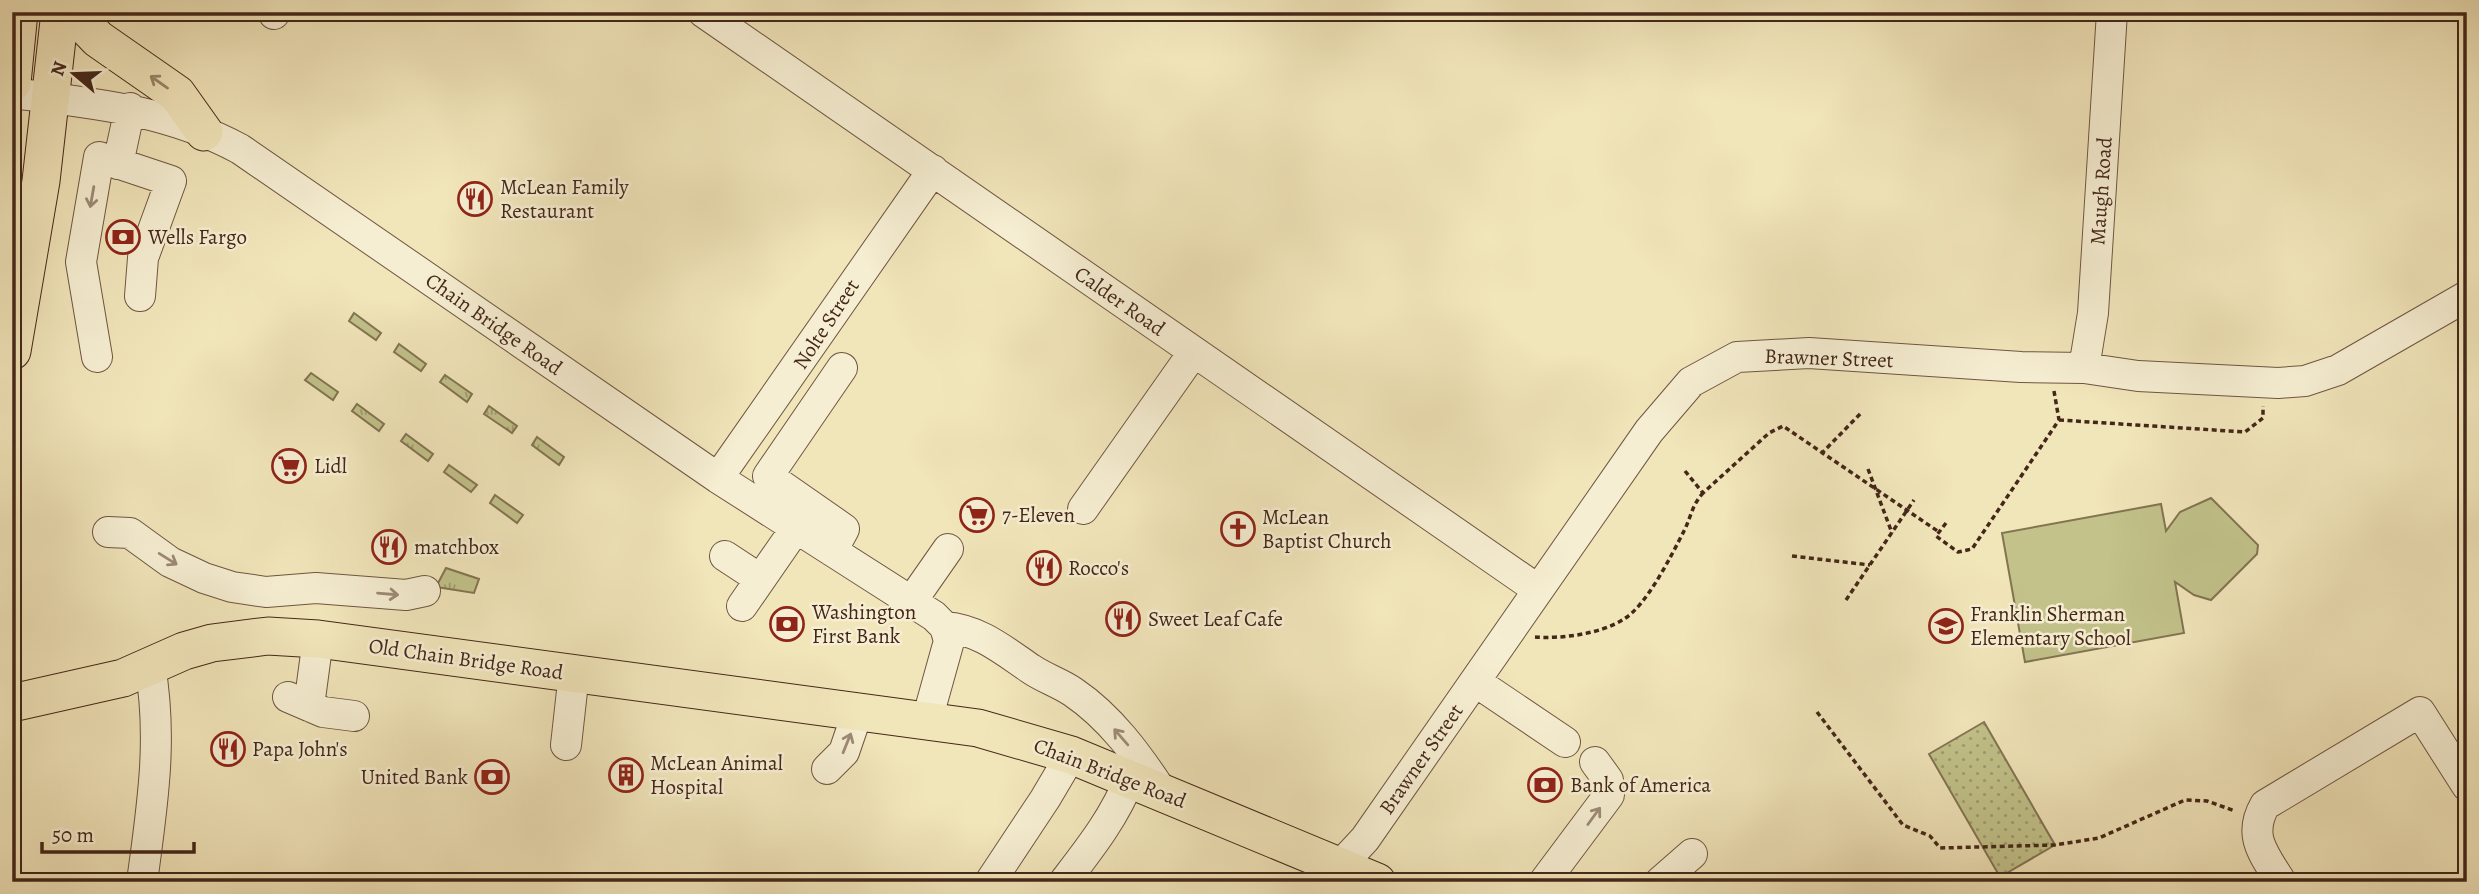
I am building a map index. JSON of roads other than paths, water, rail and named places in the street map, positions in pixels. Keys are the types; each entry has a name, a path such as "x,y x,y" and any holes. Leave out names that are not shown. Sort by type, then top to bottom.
{"main road":[{"path":"12,83 19,12"},
{"path":"12,351 51,98 60,12"},
{"path":"72,12 98,39 177,94 204,132"},
{"name":"Old Chain Bridge Road","path":"12,703 93,687 198,646 238,638 284,636 927,720"},
{"name":"Chain Bridge Road","path":"927,720 1003,734 1071,755 1146,785 1331,874 1377,882"}],"street":[{"name":"Calder Road","path":"703,12 1537,589"},
{"name":"Maugh Road","path":"2084,368 2093,313 2112,12"},
{"name":"Chain Bridge Road","path":"12,93 130,108 204,132 250,156 718,478 911,602 945,627 963,629 984,637 1040,675 1065,687 1113,728 1146,785"},
{"path":"118,163 130,108"},
{"path":"97,357 80,262 99,157 172,181 143,258 140,296"},
{"name":"Nolte Street","path":"718,478 806,356 874,250 933,170"},
{"name":"Brawner Street","path":"1331,874 1365,839 1476,682 1537,589 1672,402 1691,382 1737,357 1809,353 2084,368 2138,376 2263,383 2305,381 2338,370 2467,296"},
{"path":"1083,509 1193,353"},
{"path":"832,551 844,529 768,476 842,368"},
{"path":"756,425 787,448"},
{"path":"742,606 796,528"},
{"path":"108,532 130,533 170,562 204,579 232,587 266,592 316,588 406,596 425,591"},
{"path":"911,602 949,549"},
{"path":"725,556 761,579"},
{"path":"927,720 948,641 945,627"},
{"path":"318,639 298,701 323,712 354,716"},
{"path":"142,882 157,760 158,710 150,666"},
{"path":"566,745 574,673"},
{"path":"1476,682 1565,741"},
{"path":"827,769 844,752 858,711"},
{"path":"2281,882 2262,850 2256,820 2264,805 2285,790 2420,712 2467,786"},
{"path":"990,882 1071,755"},
{"path":"1551,875 1609,795 1608,780 1595,762"},
{"path":"1064,882 1107,826 1146,785"},
{"path":"1660,882 1692,854"}],"place":[{"name":"McLean Family Restaurant","path":"475,199"},
{"name":"Wells Fargo","path":"123,237"},
{"name":"Lidl","path":"289,466"},
{"name":"7-Eleven","path":"977,515"},
{"name":"McLean Baptist Church","path":"1238,529"},
{"name":"matchbox","path":"389,547"},
{"name":"Rocco's","path":"1044,568"},
{"name":"Sweet Leaf Cafe","path":"1123,619"},
{"name":"Washington First Bank","path":"787,624"},
{"name":"Franklin Sherman Elementary School","path":"1946,626"},
{"name":"Papa John's","path":"228,749"},
{"name":"McLean Animal Hospital","path":"626,775"},
{"name":"United Bank","path":"492,777"},
{"name":"Bank of America","path":"1545,785"}]}
